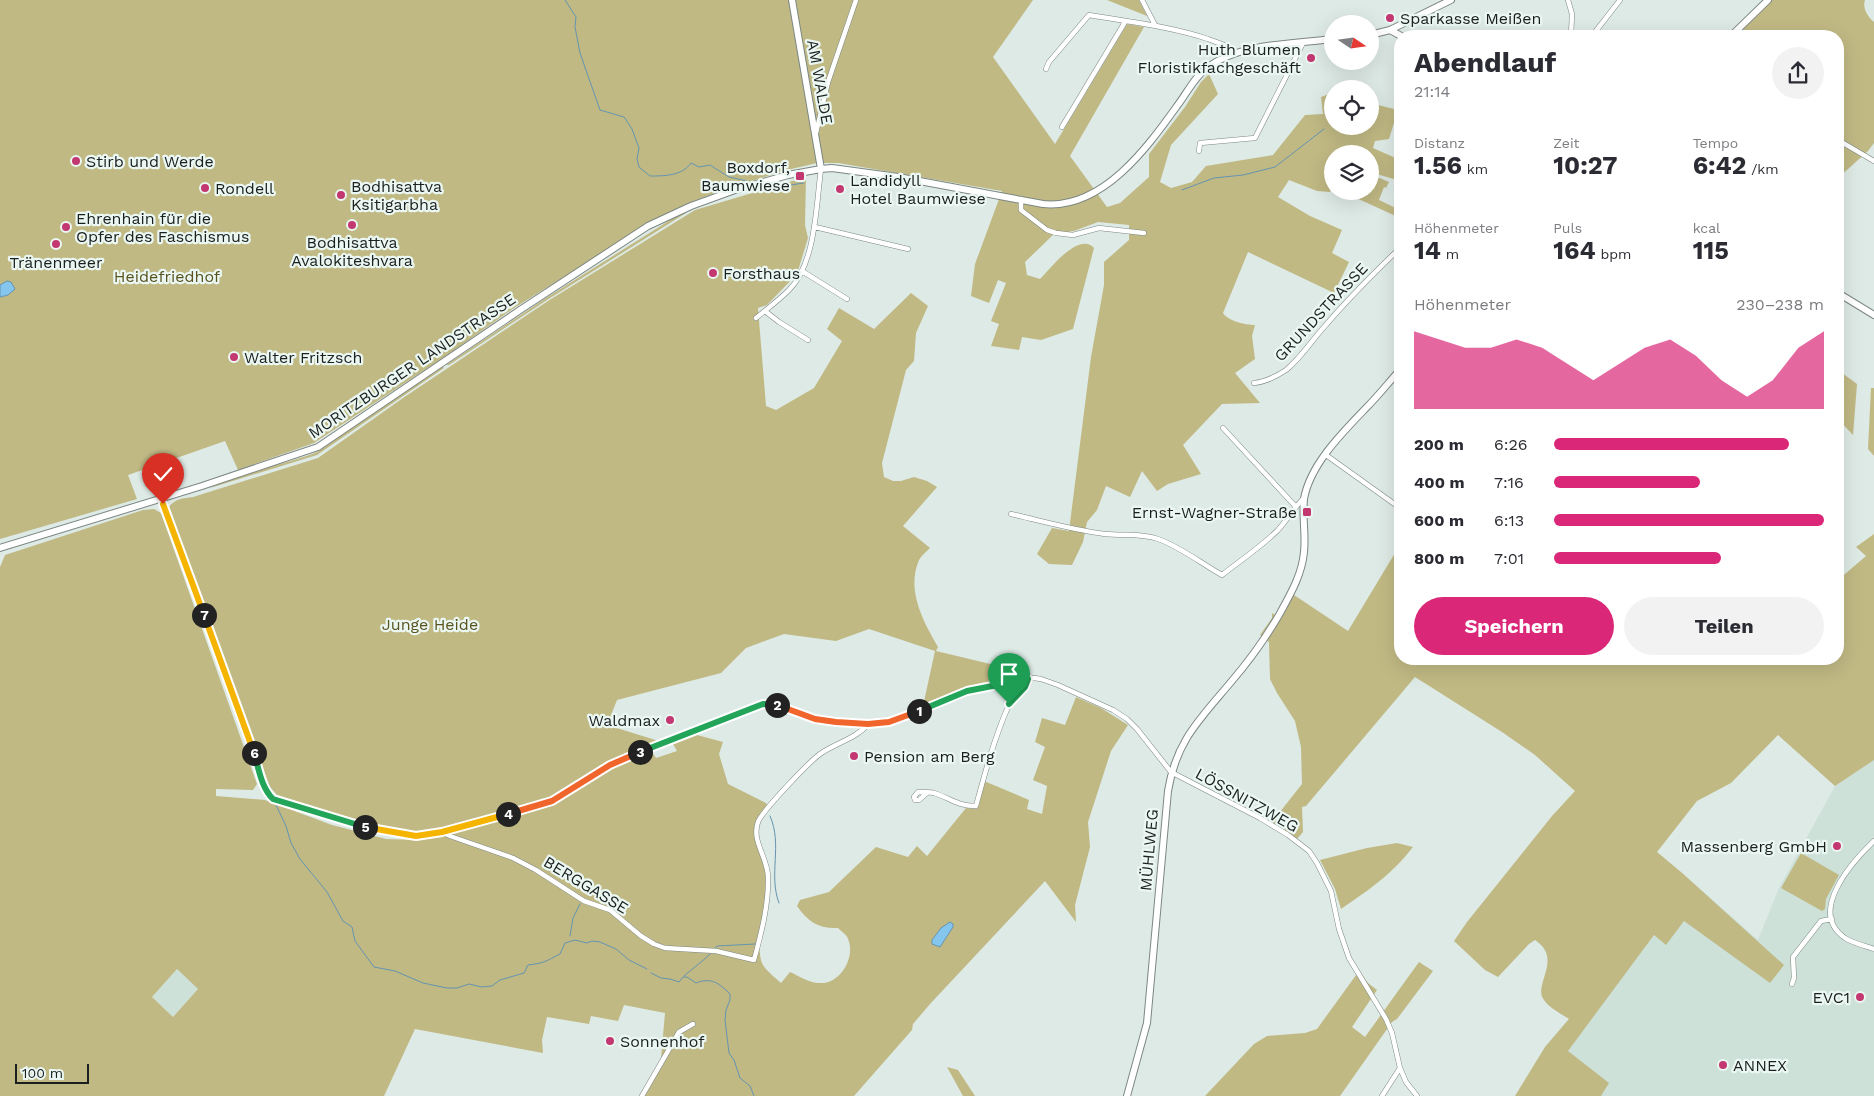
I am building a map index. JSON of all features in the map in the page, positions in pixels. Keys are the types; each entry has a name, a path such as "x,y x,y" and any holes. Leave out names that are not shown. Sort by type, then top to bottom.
{"main road":[{"name":"AM WALDE","path":"792,0 821,169"},
{"path":"1379,33 1390,30 1451,0"},
{"path":"1737,30 1768,0"},
{"path":"1390,30 1394,32"},
{"name":"MORITZBURGER LANDSTRASSE","path":"0,548 318,447 648,226 691,206 735,190 788,175 821,169 863,171 1055,205 1079,200 1101,187 1141,154 1200,74 1220,59 1236,52 1324,40"},
{"path":"1844,297 1874,315"},
{"path":"1304,498 1313,476 1338,438 1394,377"},
{"name":"MÜHLWEG","path":"1127,1096 1147,1023 1171,772 1179,751 1190,731 1249,661 1267,635 1292,590 1304,553 1304,498"}],"street":[{"path":"816,133 828,82 856,0"},
{"path":"1142,0 1155,25"},
{"path":"1568,0 1572,14 1571,30"},
{"path":"1597,30 1620,0"},
{"path":"1046,69 1049,62 1089,15 1189,32 1229,47 1236,52"},
{"path":"1062,127 1125,22"},
{"path":"1199,151 1200,143 1256,138 1303,42"},
{"path":"1844,144 1874,161"},
{"path":"756,318 789,290 802,271 815,227 821,169"},
{"path":"1021,199 1021,210 1048,230 1056,233 1073,234 1099,228 1144,232"},
{"path":"815,227 908,249"},
{"name":"GRUNDSTRASSE","path":"1254,383 1274,376 1294,363 1326,325 1394,254"},
{"path":"802,271 847,299"},
{"path":"765,311 808,340"},
{"path":"1223,428 1296,507"},
{"path":"1326,455 1394,504"},
{"path":"161,498 222,662 267,793 273,799 374,830 416,836 442,832 552,801 610,765 631,755 763,704 782,706 815,719 868,724 889,722 967,691 1028,679"},
{"path":"1011,514 1066,528 1101,533 1137,534 1161,539 1222,575 1266,541 1304,498"},
{"name":"LÖSSNITZWEG","path":"1002,664 1026,673 1028,679 1041,679 1099,703 1126,719 1171,772 1260,818 1288,835 1309,851 1332,891 1339,929 1349,958 1386,1019 1392,1033 1400,1068 1406,1082 1417,1096"},
{"path":"927,792 934,793 964,806 976,806 990,754 1009,704 1025,687 1028,679"},
{"name":"BERGGASSE","path":"442,832 513,858 536,870 584,901 610,910 641,936 654,944 665,948 716,951 754,960 767,905 768,878 768,870 757,838 756,830 759,820 820,754 858,734 868,724"},
{"path":"1874,841 1846,872 1834,894 1831,904 1832,919 1836,930 1844,937 1874,949"},
{"path":"1792,984 1794,978 1793,957 1821,921 1832,919"},
{"path":"642,1096 679,1032 693,1024"},
{"path":"1382,1096 1400,1068"}],"shaded area":[{"path":"1874,760 1874,1096 1550,1096 1545,1047 1599,983 1681,872 1758,940 1779,888 1835,786"},
{"path":"177,969 198,989 173,1017 152,997"}],"green space":[{"name":"Heidefriedhof","path":"0,0 1033,0 993,57 1055,144 1127,24 1144,27 1070,156 1107,207 1120,203 1149,177 1149,154 1185,107 1201,82 1209,74 1218,94 1171,145 1160,182 1171,188 1192,182 1206,166 1273,155 1305,115 1323,114 1321,97 1324,96 1324,135 1379,135 1379,105 1394,109 1394,123 1389,139 1375,141 1374,145 1324,145 1324,192 1317,191 1289,180 1278,197 1310,216 1342,230 1332,253 1349,262 1334,293 1248,252 1223,313 1237,322 1255,325 1252,336 1255,359 1235,373 1260,403 1222,404 1183,445 1201,474 1168,484 1157,491 1142,471 1130,497 1106,486 1097,510 1087,522 1083,542 1072,565 1049,564 1037,554 1052,528 1069,531 1091,357 1104,285 1104,262 1129,240 1129,225 1098,222 1074,231 1054,234 1025,262 1027,275 1040,279 1065,253 1081,244 1088,244 1094,248 1073,329 1041,340 1022,337 1019,350 991,346 999,324 991,321 1006,283 998,280 989,303 971,296 975,264 1002,191 838,163 817,163 787,170 689,203 615,245 514,308 453,351 314,443 238,470 225,441 128,475 137,499 0,539"},
{"path":"1107,0 1139,0 1147,16"},
{"path":"1772,0 1865,0 1866,12 1874,22 1874,143 1844,173 1844,30 1741,30"},
{"path":"1379,151 1394,157 1394,179 1379,175"},
{"name":"Junge Heide","path":"806,177 805,225 808,238 797,274 767,305 758,308 766,406 776,410 814,388 842,341 827,329 839,308 874,329 911,293 928,306 916,333 914,361 906,370 882,463 884,477 893,481 901,481 914,477 927,481 937,487 903,526 930,548 919,560 915,571 914,583 915,594 922,616 938,647 936,651 1003,667 1025,674 1023,678 923,706 935,651 869,629 836,641 784,634 746,648 721,673 617,700 607,725 662,742 608,762 569,788 550,798 440,830 418,833 384,829 277,795 270,787 168,508 170,505 179,499 193,497 318,458 403,398 548,301 695,210"},
{"path":"1379,178 1389,182 1386,188 1384,187 1379,200"},
{"path":"1361,200 1379,200 1394,207 1394,215"},
{"path":"686,210 686,213 547,300 449,365 446,365 546,298"},
{"path":"442,366 444,368 317,455 210,488 249,472 317,452"},
{"path":"1844,374 1857,384 1853,435 1844,425"},
{"path":"1871,388 1874,388 1874,456 1868,449"},
{"path":"154,509 161,513 257,784 253,790 216,789 216,796 265,800 332,825 386,839 416,840 554,803 611,767 633,757 652,752 656,758 677,751 673,744 697,735 723,742 719,754 728,784 766,803 769,809 762,818 758,833 758,839 767,860 769,871 759,943 762,963 781,983 790,972 804,979 819,983 834,980 840,975 848,961 850,946 848,939 838,928 820,926 805,916 797,906 800,900 829,892 876,847 908,857 917,846 927,856 966,808 977,809 984,781 1029,800 1027,809 1042,814 1047,786 1033,780 1045,747 1035,742 1042,718 1065,725 1076,697 1101,708 1128,725 1111,751 1088,822 1090,847 1075,905 1076,922 1045,881 930,1004 913,1024 912,1030 854,1096 644,1096 663,1062 661,1059 665,1013 624,1005 618,1021 591,1016 589,1024 547,1017 542,1040 543,1053 415,1029 384,1096 0,1096 0,567 5,555 143,510","holes":["177,969 198,989 173,1017 152,997"]},
{"path":"1874,534 1874,760 1835,786 1778,735 1731,783 1697,801 1657,852 1784,965 1770,983 1684,921 1666,945 1654,935 1568,1051 1609,1083 1601,1096 1515,1096 1545,1047 1569,1019 1549,1006 1541,994 1546,972 1547,955 1543,947 1535,940 1498,977 1485,970 1454,941 1552,816 1575,791 1535,755 1415,677 1306,806 1302,807 1303,832 1297,839 1272,822 1302,784 1301,747 1295,721 1270,679 1269,642 1260,635 1272,618 1272,613 1280,618 1294,595 1348,631 1394,555 1394,665 1844,665 1844,575 1866,556 1856,547"},
{"path":"1397,843 1413,847 1388,874 1341,909 1335,889 1320,860 1367,848"},
{"path":"1801,853 1839,875 1826,899 1825,909 1822,911 1781,888"},
{"path":"1419,962 1433,971 1397,1019 1392,1022 1340,1096 1205,1096 1254,1044 1267,1036 1305,1033 1317,1029 1359,971 1368,983 1377,990 1352,1027 1365,1037"},
{"path":"947,1067 958,1070 975,1096 963,1096"}],"water":[{"path":"7,281 11,282 15,289 8,295 0,297 0,285"},
{"path":"950,922 953,924 953,927 940,947 932,944 932,940 941,928"}],"waterway":[{"path":"565,0 576,17 575,27 580,53 600,110 624,117 632,129 639,148 637,159 639,167 650,176 655,176 678,173 691,163 699,167 710,165 729,177 747,181"},
{"path":"1182,190 1214,178 1243,175 1275,167 1324,129"},
{"path":"751,191 804,183"},
{"path":"254,740 265,778 275,797"},
{"path":"276,805 286,826 291,843 300,859 327,892 343,921 352,927 355,941 374,967 395,971 423,983 447,988 457,988 469,984 482,987 492,986 500,980 524,973 528,965 548,960 560,954 565,943 575,940 587,943 592,941 600,942 616,949 629,960 647,969"},
{"path":"770,816 774,827 776,849 775,881 779,903"},
{"path":"570,936 573,918 580,904"},
{"path":"715,948 717,946 755,944"},
{"path":"684,976 710,954"},
{"path":"651,973 661,978 679,982 683,977 687,977 696,983 701,981 714,982 730,994 725,1020 729,1053 734,1060 740,1078 750,1086 754,1096"}],"place":[{"name":"Sparkasse Meißen","path":"1390,18"},
{"name":"Huth Blumen Floristikfachgeschäft","path":"1311,58"},
{"name":"Stirb und Werde","path":"76,161"},
{"name":"Boxdorf, Baumwiese","path":"800,176"},
{"name":"Rondell","path":"205,188"},
{"name":"Landidyll Hotel Baumwiese","path":"840,189"},
{"name":"Bodhisattva Ksitigarbha","path":"341,195"},
{"name":"Bodhisattva Avalokiteshvara","path":"352,225"},
{"name":"Ehrenhain für die Opfer des Faschismus","path":"66,227"},
{"name":"Tränenmeer","path":"56,244"},
{"name":"Forsthaus","path":"713,273"},
{"name":"Walter Fritzsch","path":"234,357"},
{"name":"Ernst-Wagner-Straße","path":"1307,512"},
{"name":"Waldmax","path":"670,720"},
{"name":"Pension am Berg","path":"854,756"},
{"name":"Massenberg GmbH","path":"1837,846"},
{"name":"EVC1","path":"1860,997"},
{"name":"Sonnenhof","path":"610,1041"},
{"name":"ANNEX","path":"1723,1065"}],"route":[{"path":"163,504 222,662 267,793 273,799 374,830 416,836 442,832 552,801 610,765 631,755 763,704 782,706 815,719 868,724 889,722 967,691 1028,679 1025,687 1009,704"}]}
